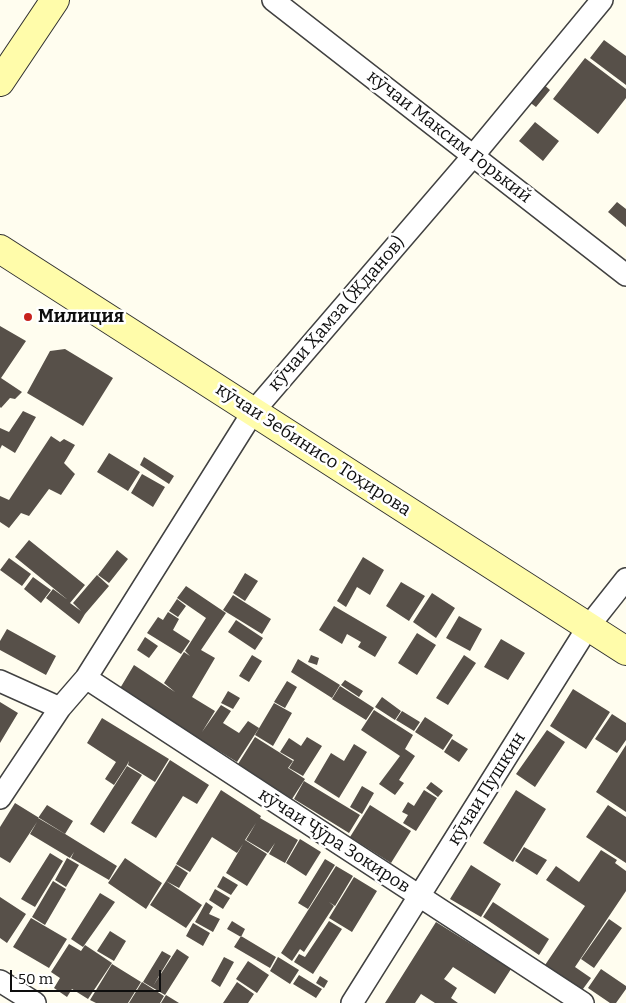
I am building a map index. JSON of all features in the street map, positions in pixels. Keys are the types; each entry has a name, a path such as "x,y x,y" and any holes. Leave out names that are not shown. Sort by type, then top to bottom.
{"main road":[{"path":"0,82 54,0"},
{"name":"кӯчаи Зебинисо Тоҳирова","path":"0,249 626,651"}],"street":[{"name":"кӯчаи Максим Горький","path":"273,0 626,274"},
{"name":"кӯчаи Ҳамза (Жданов)","path":"0,798 60,708 86,678 252,412 473,156 602,0"},
{"name":"кӯчаи Пушкин","path":"352,1003 588,627 626,579"},
{"name":"кӯчаи Ҷӯра Зокиров","path":"86,678 583,1003"},
{"path":"0,681 60,708"},
{"path":"0,981 35,1003"}],"building":[{"path":"604,40 626,56 626,85 590,58"},
{"path":"585,58 626,89 626,98 598,134 553,99"},
{"path":"542,83 550,90 536,107 528,101"},
{"path":"535,122 559,141 543,161 519,141"},
{"path":"617,202 626,209 626,227 608,212"},
{"path":"0,326 26,341 1,378 22,392 15,399 10,398 1,408 0,407"},
{"path":"65,349 113,378 83,426 27,393 50,351"},
{"path":"23,411 36,417 15,453 2,445 0,449 0,428 9,432"},
{"path":"51,436 60,442 64,439 75,445 64,463 75,474 61,495 49,489 29,516 21,513 9,528 0,522 0,496 9,500"},
{"path":"109,453 140,472 128,491 97,472"},
{"path":"144,457 174,476 169,484 140,465"},
{"path":"142,474 165,487 153,507 131,493"},
{"path":"29,540 85,585 70,603 81,611 73,603 97,575 109,586 79,624 46,598 53,589 68,600 15,557"},
{"path":"117,550 128,559 109,583 98,575"},
{"path":"363,557 384,570 370,595 357,587 346,607 337,601"},
{"path":"9,558 31,574 22,586 0,570"},
{"path":"245,573 258,581 245,601 233,593"},
{"path":"33,577 51,590 41,603 24,589"},
{"path":"401,582 425,596 409,621 386,606"},
{"path":"186,586 226,613 201,650 215,658 192,697 215,711 202,732 221,705 231,711 223,723 239,733 248,721 259,728 237,762 119,690 134,665 175,692 164,683 184,652 190,656 185,651 206,618 177,598"},
{"path":"432,593 455,608 436,638 413,622"},
{"path":"233,595 271,619 262,634 223,610"},
{"path":"177,599 186,606 178,617 169,611"},
{"path":"334,606 387,637 375,657 358,647 361,642 347,634 342,644 319,630"},
{"path":"168,612 179,619 173,630 190,641 181,654 147,633 158,617 163,620"},
{"path":"459,616 482,629 470,651 446,638"},
{"path":"236,620 263,638 255,650 228,632"},
{"path":"7,629 56,656 46,675 0,650 0,641"},
{"path":"417,633 436,645 417,675 398,663"},
{"path":"145,637 158,646 149,658 137,650"},
{"path":"501,639 525,653 508,680 484,667"},
{"path":"252,655 262,661 249,682 239,676"},
{"path":"311,655 319,658 317,665 308,662"},
{"path":"464,655 476,663 448,705 436,698"},
{"path":"298,659 340,685 332,698 291,672"},
{"path":"345,680 363,691 359,697 341,685"},
{"path":"287,681 297,687 285,708 274,702"},
{"path":"340,686 374,708 366,720 332,699"},
{"path":"573,689 610,712 586,749 550,726"},
{"path":"228,691 240,698 233,709 221,703"},
{"path":"382,697 401,711 395,720 375,707"},
{"path":"0,702 18,713 0,743"},
{"path":"274,703 292,713 273,746 255,735"},
{"path":"374,710 413,735 405,749 415,756 399,780 404,783 395,795 379,784 400,756 361,730"},
{"path":"402,711 420,722 414,731 396,720"},
{"path":"612,714 626,723 626,740 617,753 595,739"},
{"path":"425,717 453,735 443,750 415,732"},
{"path":"102,718 169,759 155,782 128,765 129,761 114,785 105,779 116,762 87,743"},
{"path":"547,730 565,742 535,787 516,774"},
{"path":"255,737 293,761 288,768 305,779 292,799 238,764"},
{"path":"307,737 322,746 303,776 289,768 294,760 280,752 289,738 301,746"},
{"path":"452,739 468,749 459,762 444,752"},
{"path":"354,744 367,752 339,798 314,782 331,753 344,761"},
{"path":"626,745 626,812 596,792"},
{"path":"170,760 209,785 197,804 183,796 156,838 131,823"},
{"path":"127,766 142,775 104,833 90,824"},
{"path":"304,781 360,815 349,833 294,799"},
{"path":"431,782 443,791 438,797 426,788"},
{"path":"362,786 374,793 362,814 350,807"},
{"path":"221,790 261,816 260,818 298,840 285,863 269,854 275,843 268,853 246,840 256,823 245,840 267,854 247,886 226,873 243,844 237,853 212,837 190,872 176,864"},
{"path":"424,790 437,798 416,831 403,823 408,815 402,812 408,802 414,806"},
{"path":"516,790 546,809 513,862 483,843"},
{"path":"15,803 117,866 109,880 71,858 74,852 70,858 30,834 37,822 10,863 0,857 0,827"},
{"path":"47,805 73,821 65,834 38,818"},
{"path":"370,805 411,831 391,863 350,837"},
{"path":"608,805 626,817 626,863 586,837"},
{"path":"300,839 321,852 306,876 286,863"},
{"path":"524,847 547,860 537,875 515,861"},
{"path":"601,850 617,860 615,863 626,871 626,891 575,967 591,978 580,993 543,968 585,906 546,880 556,866 579,882"},
{"path":"50,853 63,861 35,907 21,899"},
{"path":"67,858 79,865 66,887 55,880"},
{"path":"125,858 162,883 146,909 108,883"},
{"path":"325,859 335,865 308,909 298,903"},
{"path":"176,865 188,873 179,888 166,881"},
{"path":"471,865 501,884 481,917 450,899"},
{"path":"336,866 353,876 335,906 329,902 334,906 304,952 300,949 292,961 281,953"},
{"path":"223,876 238,885 231,895 217,887"},
{"path":"354,877 377,891 352,932 329,918"},
{"path":"53,881 66,889 45,925 32,917"},
{"path":"166,881 202,905 186,928 150,905"},
{"path":"215,889 230,898 223,909 209,900"},
{"path":"100,893 115,902 83,947 71,939"},
{"path":"0,897 26,914 7,943 0,938"},
{"path":"206,902 213,907 209,914 220,919 213,932 195,922"},
{"path":"493,902 549,939 539,955 483,917"},
{"path":"31,918 67,939 49,968 13,947"},
{"path":"609,919 622,928 594,968 581,959"},
{"path":"232,921 245,929 241,937 227,929"},
{"path":"329,921 342,929 313,974 294,962 299,954 305,957"},
{"path":"436,922 511,969 495,994 453,967 444,979 457,988 451,998 458,1003 435,1003 421,994 415,1003 385,1003"},
{"path":"193,923 210,933 203,946 186,936"},
{"path":"110,931 126,941 114,961 97,951"},
{"path":"241,936 276,957 270,968 234,947"},
{"path":"69,944 81,951 85,945 112,963 88,999 72,989 67,997 54,988 60,978 51,972"},
{"path":"177,949 189,957 165,995 143,982 162,951 171,956 153,986"},
{"path":"224,957 234,962 220,987 211,981"},
{"path":"278,957 299,970 290,984 270,971"},
{"path":"248,961 269,975 257,993 236,979"},
{"path":"112,964 141,982 128,1003 96,1003 90,1000"},
{"path":"601,969 626,986 626,989 616,1003 610,1003 588,988"},
{"path":"299,975 322,989 316,998 293,984"},
{"path":"320,976 328,981 324,988 316,983"},
{"path":"142,982 164,996 160,1003 129,1003"},
{"path":"237,982 254,994 248,1003 223,1003"},
{"path":"166,995 179,1003 161,1003"}],"place":[{"name":"Милиция","path":"28,317"}]}
